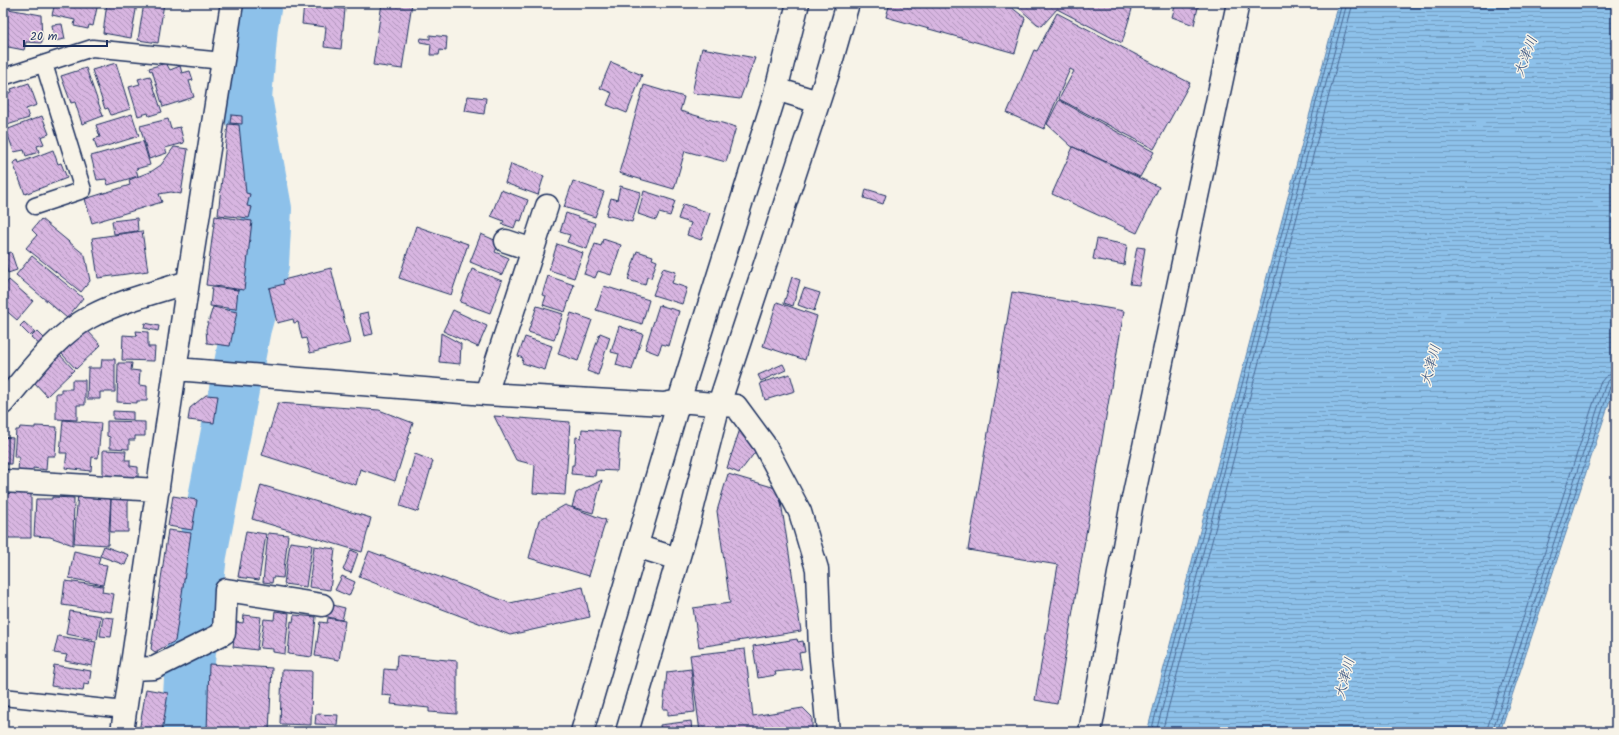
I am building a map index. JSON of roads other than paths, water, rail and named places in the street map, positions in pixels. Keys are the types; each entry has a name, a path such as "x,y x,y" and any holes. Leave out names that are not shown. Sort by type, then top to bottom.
{"street":[{"path":"122,732 188,282 232,3"},
{"path":"582,732 679,401 776,90 798,3"},
{"path":"627,732 678,559 719,404 818,102 848,3"},
{"path":"1090,732 1131,508 1238,3"},
{"path":"776,90 818,102"},
{"path":"486,394 547,206"},
{"path":"506,241 533,250"},
{"path":"3,403 62,337 90,317 128,301 188,282"},
{"path":"176,369 486,394 664,404 679,401 736,406 764,444 800,512 817,569 820,650 828,732"},
{"path":"3,481 158,490"},
{"path":"636,546 678,559"},
{"path":"132,669 154,668 224,633 226,590 322,605"}],"lane":[{"path":"3,77 92,48 223,61"},
{"path":"35,206 83,190 44,64"},
{"path":"3,697 126,710"}],"water":[{"name":"大津川","path":"1339,3 1616,3 1616,382 1500,732 1147,732"}],"waterway":[{"path":"186,732 190,661 202,555 246,328 264,265 267,209 247,98 253,26 257,3"}]}
